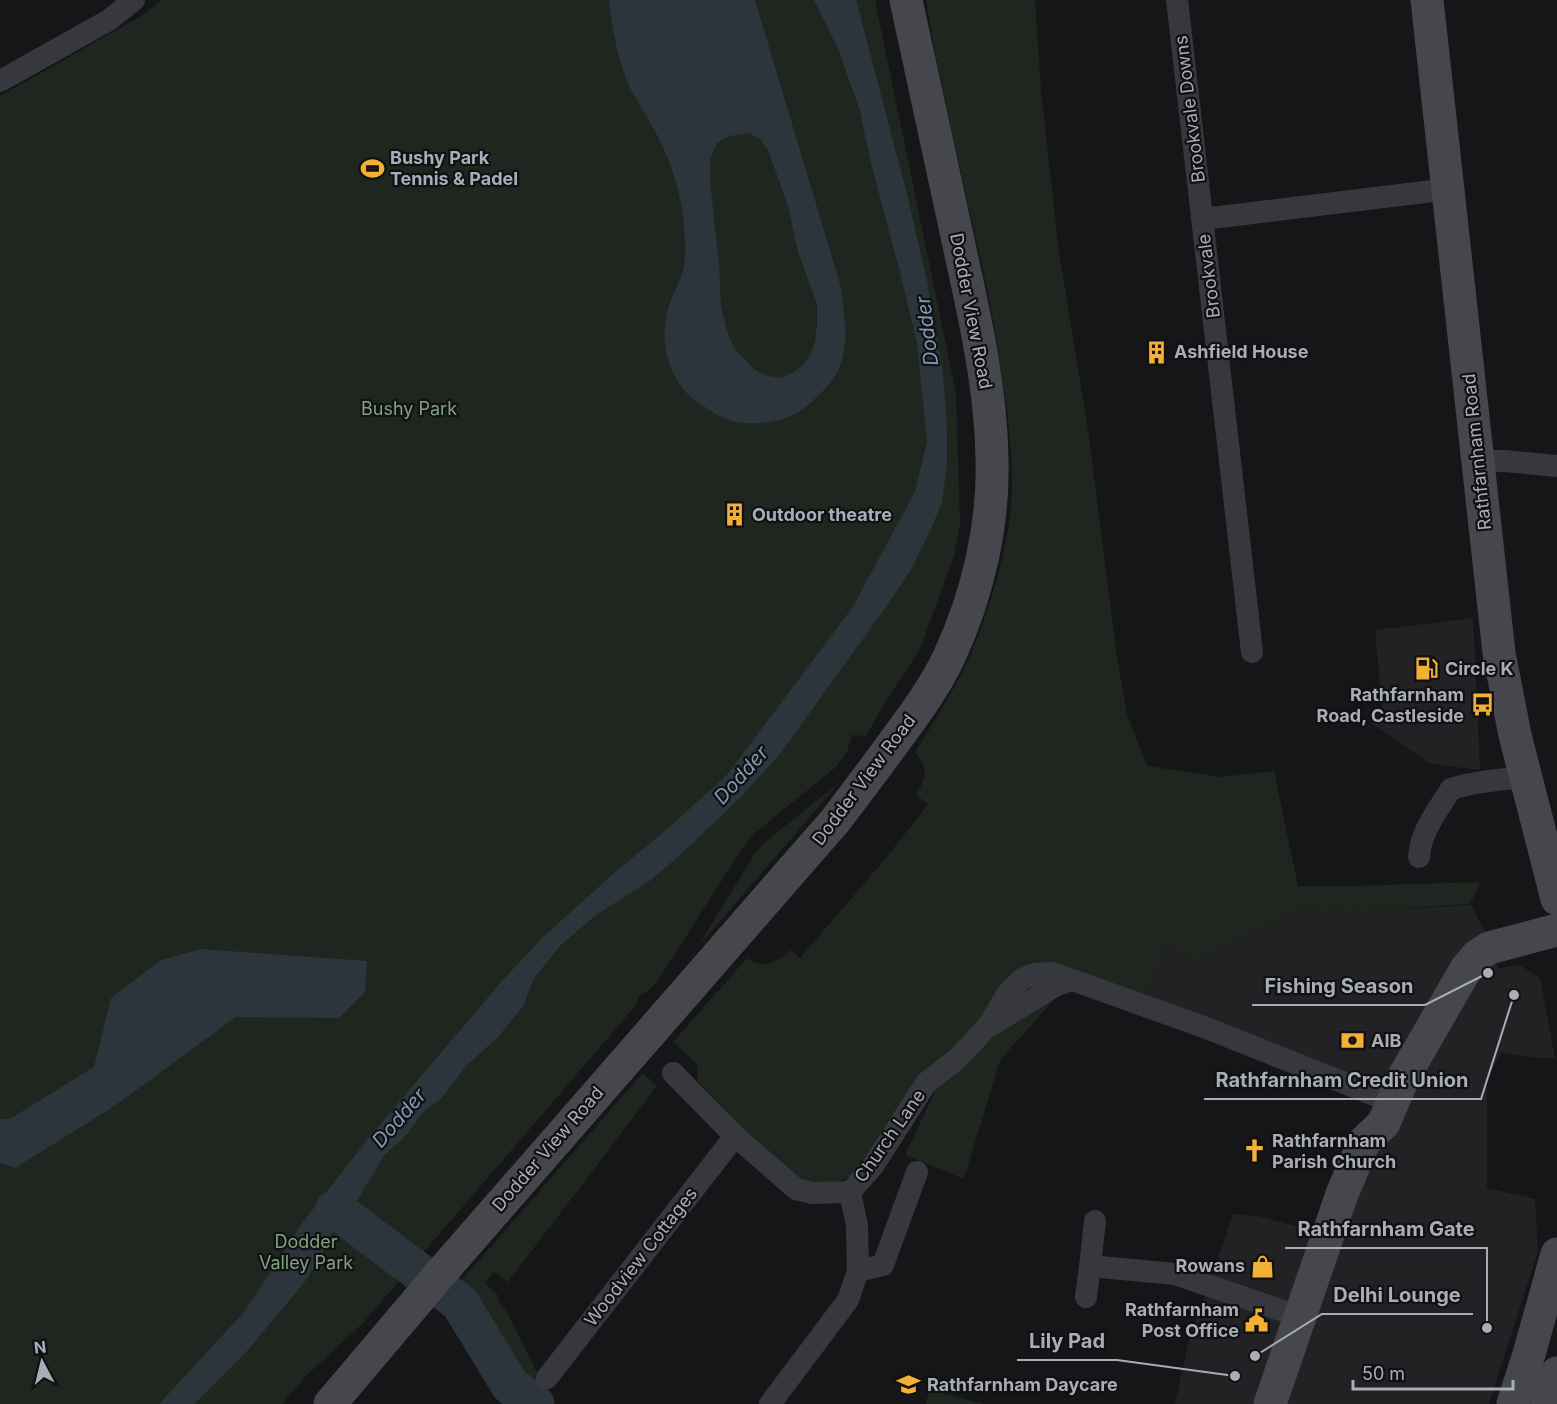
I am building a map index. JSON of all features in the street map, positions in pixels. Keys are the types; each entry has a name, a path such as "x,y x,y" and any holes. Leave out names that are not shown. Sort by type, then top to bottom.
{"main road":[{"name":"Dodder View Road","path":"330,1404 835,821 931,689 948,659 962,626 973,595 988,523 992,490 991,432 977,331 906,0"},
{"name":"Rathfarnham Road","path":"1427,0 1499,653 1515,735 1557,899"},
{"path":"1270,1404 1342,1194 1364,1142 1383,1123 1403,1078 1466,969 1477,956 1489,948 1557,930"},
{"path":"1513,1404 1533,1343 1557,1254"},
{"path":"1548,1404 1557,1373"}],"street":[{"path":"0,81 109,20 134,0"},
{"name":"Brookvale Downs","path":"1177,0 1203,219"},
{"name":"Brookvale","path":"1252,652 1203,219 1449,189"},
{"path":"1478,461 1557,466"},
{"path":"1419,857 1419,847 1426,830 1451,789 1467,783 1486,783 1525,777"},
{"name":"Church Lane","path":"673,1073 735,1136 796,1189 812,1193 850,1192 873,1166 927,1083 957,1059 988,1026 1008,993 1022,978 1034,974 1053,973 1209,1029 1392,1102"},
{"name":"Woodview Cottages","path":"547,1378 735,1136"},
{"path":"858,1271 883,1265 917,1172"},
{"path":"770,1404 848,1300 858,1271 857,1226 850,1192"},
{"path":"1086,1296 1095,1221"},
{"path":"1090,1266 1174,1274 1301,1317"}],"shaded area":[{"name":"Circle K","path":"1473,618 1480,770 1431,764 1371,723 1382,708 1375,630"},
{"path":"1471,905 1489,939 1498,968 1520,965 1540,978 1555,1058 1501,1053 1487,1078 1487,1188 1535,1199 1538,1251 1489,1404 1175,1404 1188,1344 1233,1214 1258,1216 1313,1231 1379,1090 1145,999 1167,938 1195,960 1303,908 1366,911"}],"green space":[{"name":"Bushy Park","path":"162,0 875,0 956,393 960,523 954,556 920,649 866,736 852,735 847,752 836,767 756,832 743,847 657,982 638,997 637,1004 363,1323 305,1377 282,1404 0,1404 0,96 143,15"},
{"path":"926,0 1035,0 1041,90 1059,252 1088,430 1117,657 1127,714 1147,766 1222,777 1274,771 1298,886 1481,882 1470,904 1366,911 1303,908 1195,960 1167,939 1145,999 1078,973 1000,1060 964,1179 905,1155 938,1085 975,1029 859,1172 840,1181 816,1184 800,1181 762,1149 698,1081 697,1064 673,1042 747,958 759,964 765,964 776,961 791,950 800,958 886,858 928,804 916,795 924,778 924,768 915,753 969,658 990,603 1001,563 1012,494 1007,410 989,298 947,112"},
{"path":"840,782 697,948 755,853 764,843"},
{"path":"643,1073 657,1086 508,1282 494,1272 485,1283 497,1294 499,1302 507,1312 542,1382 513,1382 480,1320 453,1290"},
{"path":"929,1390 984,1404 926,1404"}],"water":[{"path":"609,0 755,0 840,284 844,316 844,348 839,369 820,394 795,414 780,420 762,423 729,420 713,413 692,398 683,389 670,366 665,344 665,322 685,261 681,202 662,146 633,94 622,67","holes":["749,133 760,139 768,150 788,206 798,252 817,304 817,326 811,354 803,365 781,378 768,376 755,370 734,348 721,307 710,159 717,143 730,136"]},
{"name":"Dodder","path":"814,0 856,0 907,194 927,281 943,374 947,428 947,464 942,502 931,529 912,568 888,604 780,754 738,800 680,855 651,880 596,915 561,945 534,978 523,1006 498,1037 466,1066 440,1100 425,1110 408,1133 384,1156 358,1199 334,1230 304,1283 247,1351 194,1404 159,1404 245,1311 303,1222 367,1140 501,982 542,938 727,775 852,608 915,492 927,442 917,343 871,164 860,111 839,51"},
{"path":"201,949 367,961 365,992 339,1018 236,1017 113,1107 15,1168 0,1163 0,1119 10,1119 94,1067 111,998 161,960"}],"waterway":[{"path":"335,1209 460,1303 510,1385 535,1404"}],"place":[{"name":"Bushy Park Tennis & Padel","path":"372,168"},
{"name":"Ashfield House","path":"1156,352"},
{"name":"Outdoor theatre","path":"734,515"},
{"name":"Circle K","path":"1427,669"},
{"name":"Rathfarnham Road, Castleside","path":"1482,705"},
{"name":"Fishing Season","path":"1488,973"},
{"name":"Rathfarnham Credit Union","path":"1514,995"},
{"name":"AIB","path":"1353,1041"},
{"name":"Rathfarnham Parish Church","path":"1254,1151"},
{"name":"Rowans","path":"1263,1266"},
{"name":"Rathfarnham Post Office","path":"1257,1320"},
{"name":"Rathfarnham Gate","path":"1487,1328"},
{"name":"Delhi Lounge","path":"1255,1356"},
{"name":"Lily Pad","path":"1235,1376"},
{"name":"Rathfarnham Daycare","path":"909,1385"}],"park label":[{"name":"Dodder Valley Park","path":"306,1252"}]}
